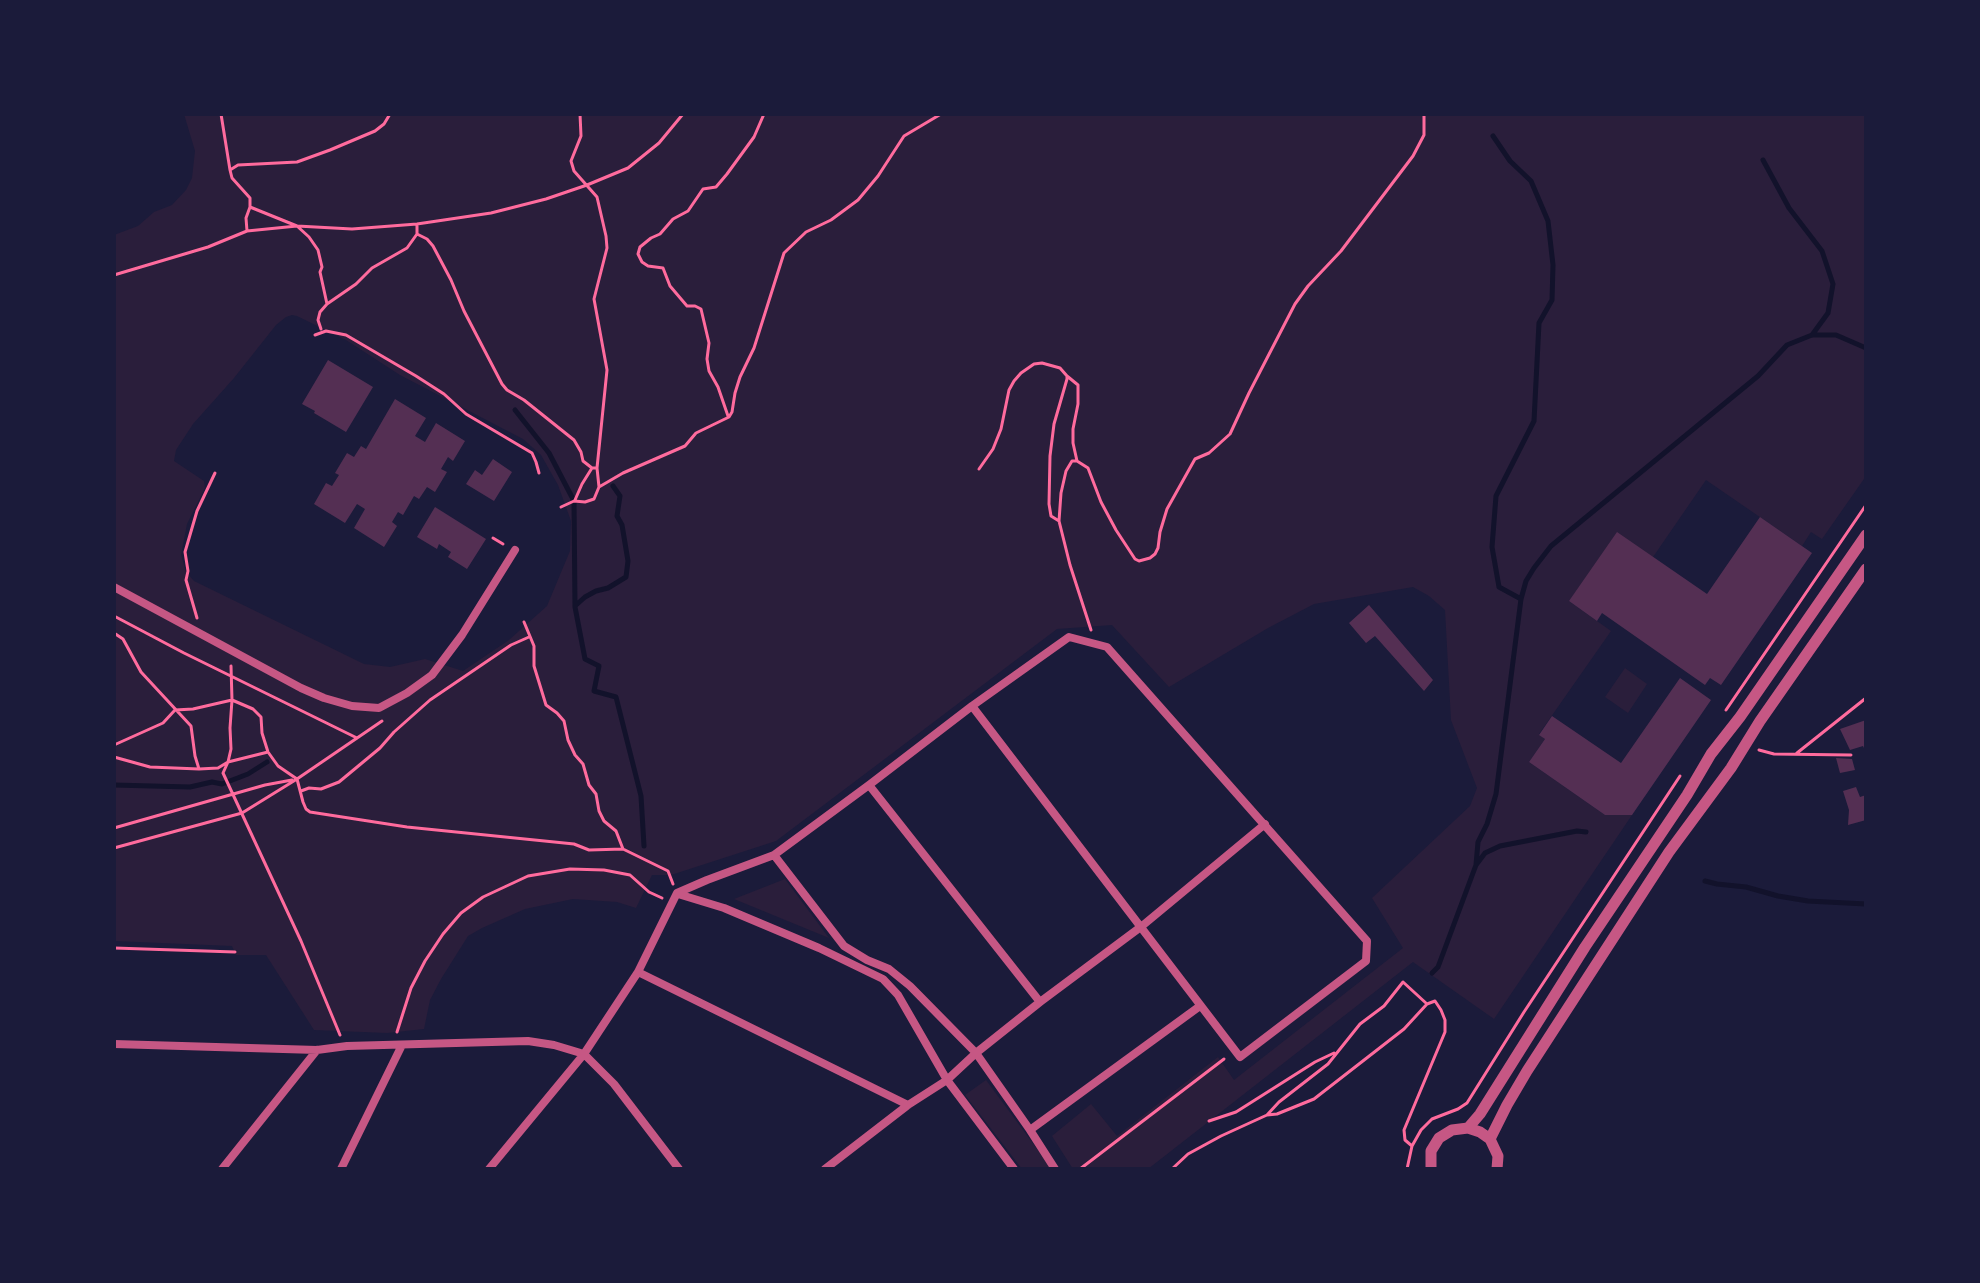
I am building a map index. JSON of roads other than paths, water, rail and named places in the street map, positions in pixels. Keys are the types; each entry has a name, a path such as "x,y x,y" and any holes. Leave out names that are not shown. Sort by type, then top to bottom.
{"street":[{"path":"1468,1128 1480,1114 1711,754 1866,535"},
{"path":"114,587 301,688 352,706 379,708 432,675 462,635 511,548"},
{"path":"1490,1139 1527,1071 1669,852 1731,768 1866,569"},
{"path":"489,1169 584,1054 638,972 677,893 774,855 972,706 1069,637 1107,647 1367,941 1366,961 1240,1057 972,706"},
{"path":"869,785 1040,1002"},
{"path":"825,1169 908,1105 947,1080 976,1053 1142,926 1265,824"},
{"path":"774,855 844,946 889,969 976,1053 1055,1169"},
{"path":"677,893 724,908 883,979 898,995 947,1080 1014,1169"},
{"path":"638,972 908,1105"},
{"path":"1030,1130 1200,1006"},
{"path":"114,1044 317,1050 347,1046 528,1041 554,1045 584,1054 614,1084 679,1169"},
{"path":"341,1169 402,1045"},
{"path":"222,1169 317,1050"},
{"path":"1431,1169 1431,1151 1439,1138 1452,1130 1468,1128 1490,1139 1498,1156 1497,1169"}],"waterway":[{"path":"1493,136 1510,161 1531,181 1548,221 1553,265 1552,300 1539,323 1534,421 1496,496 1492,547 1499,587 1521,599"},
{"path":"1763,160 1789,208 1822,251 1833,284 1828,313 1812,335"},
{"path":"1432,973 1438,967 1476,865 1478,842 1496,794 1521,599 1534,568 1551,546 1758,376 1787,345 1812,335 1836,335 1866,348"},
{"path":"515,410 549,453 574,501 575,607 585,659 599,666 594,691 616,697 641,796 644,846"},
{"path":"575,606 585,597 626,577 628,561 622,525 617,516 620,496 613,486"},
{"path":"114,785 190,787 212,782 222,784 248,774 267,762"},
{"path":"1476,865 1485,853 1500,846 1577,831 1586,832"},
{"path":"1705,881 1808,901 1866,904"}]}
